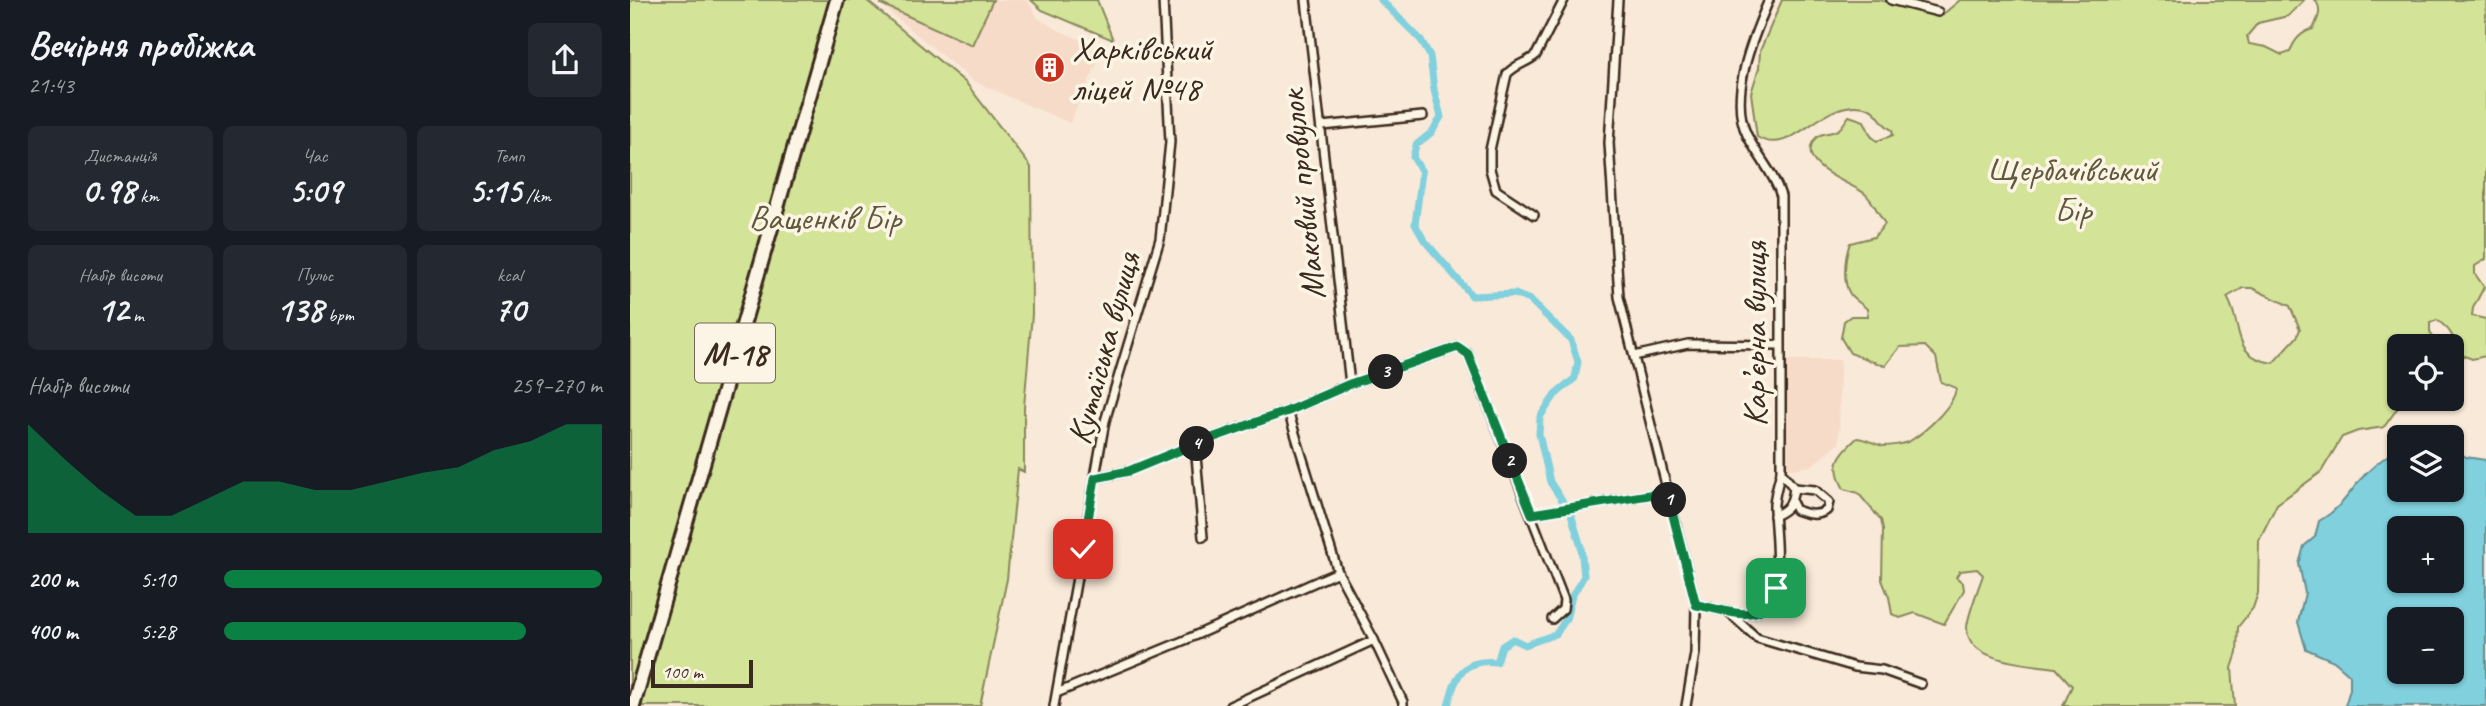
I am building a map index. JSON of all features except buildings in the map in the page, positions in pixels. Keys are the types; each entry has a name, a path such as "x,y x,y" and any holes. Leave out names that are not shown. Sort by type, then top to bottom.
{"highway":[{"name":"М-18","path":"633,706 837,0"}],"street":[{"name":"Кутаїська вулиця","path":"1054,706 1059,692 1105,421 1160,239 1170,142 1163,0"},
{"name":"Маковий провулок","path":"1306,0 1350,384"},
{"path":"1534,215 1496,190 1490,169 1490,150 1507,74 1513,67 1536,55 1564,0"},
{"path":"1618,0 1609,143 1619,297 1696,605 1695,653 1686,706"},
{"name":"Кар’єрна вулиця","path":"1696,605 1751,614 1768,605 1776,588 1774,500 1781,472 1781,196 1776,181 1748,136 1741,119 1743,76 1757,27 1769,0"},
{"path":"1891,0 1938,12"},
{"path":"1322,126 1423,116"},
{"path":"1634,356 1688,344 1780,345"},
{"path":"1095,478 1129,471 1288,411 1350,384 1458,347 1468,354 1564,600 1563,609 1552,619"},
{"path":"1288,411 1338,572 1374,640 1403,704"},
{"path":"1195,444 1203,537"},
{"path":"1781,472 1794,488 1815,490 1829,502 1827,510 1820,514 1796,510 1792,502"},
{"path":"1774,516 1788,509 1794,488"},
{"path":"1532,514 1667,492"},
{"path":"1059,692 1338,572"},
{"path":"1728,612 1757,638 1855,667 1882,670 1922,684"},
{"path":"1230,706 1374,640"}],"shaded area":[{"path":"875,0 1027,0 1038,18 1103,50 1070,123 973,81"},
{"path":"1784,360 1840,360 1839,443 1811,466 1784,470"}],"green space":[{"name":"Ващенків Бір","path":"866,0 966,83 1031,167 1032,314 1024,407 1024,472 1018,469 1007,579 980,706 630,706 630,2"},
{"path":"883,0 993,0 972,45 881,4"},
{"path":"1031,0 1097,0 1113,40 1042,10"},
{"name":"Щербачівський Бір","path":"1782,0 1879,0 1941,16 1960,0 2304,0 2288,16 2258,23 2247,36 2249,44 2266,47 2282,55 2290,52 2302,34 2313,29 2319,11 2315,0 2486,0 2486,259 2475,266 2475,274 2484,287 2473,308 2472,316 2486,319 2486,356 2472,359 2464,356 2464,334 2451,334 2437,320 2430,323 2431,334 2387,334 2387,411 2395,411 2384,427 2358,431 2342,437 2321,472 2277,504 2259,540 2258,593 2253,608 2238,627 2237,653 2232,668 2235,706 2063,706 2072,686 2056,668 2002,660 1989,655 1970,640 1968,623 1983,575 1977,569 1960,571 1956,577 1963,583 1964,590 1944,624 1915,613 1900,618 1892,614 1882,580 1881,520 1858,493 1844,489 1838,473 1838,461 1857,438 1883,446 1910,441 1945,410 1956,388 1941,382 1936,357 1925,346 1900,347 1885,366 1850,353 1841,338 1844,321 1851,316 1868,316 1867,309 1851,296 1847,289 1845,276 1850,243 1874,237 1885,224 1867,196 1819,166 1810,150 1817,137 1839,129 1849,116 1864,121 1871,136 1877,141 1893,135 1892,130 1872,110 1852,106 1836,110 1783,140 1771,142 1757,137 1751,93 1759,68 1760,51","holes":["2243,288 2252,288 2290,306 2300,329 2297,337 2273,363 2259,360 2244,347 2227,297"]}],"water":[{"path":"2464,456 2486,460 2486,706 2345,706 2350,689 2350,675 2334,661 2306,649 2298,622 2305,593 2299,564 2304,546 2315,537 2319,521 2336,508 2387,457 2387,502 2464,502"}],"waterway":[{"path":"1381,0 1421,40 1430,56 1441,117 1432,132 1416,145 1413,157 1422,172 1415,224 1424,240 1472,296 1515,294 1530,300 1571,340 1578,362 1575,378 1555,395 1540,417 1539,434 1550,482 1571,514 1581,547 1584,576 1572,596 1566,619 1556,634 1525,645 1513,639 1502,646 1497,662 1468,666 1458,678 1448,706"}],"place":[{"name":"Харківський ліцей №48","path":"1049,68"}],"route":[{"path":"1083,549 1095,478 1129,471 1288,411 1350,384 1458,347 1468,354 1532,514 1667,492 1696,605 1751,614 1768,605 1776,588"}]}
